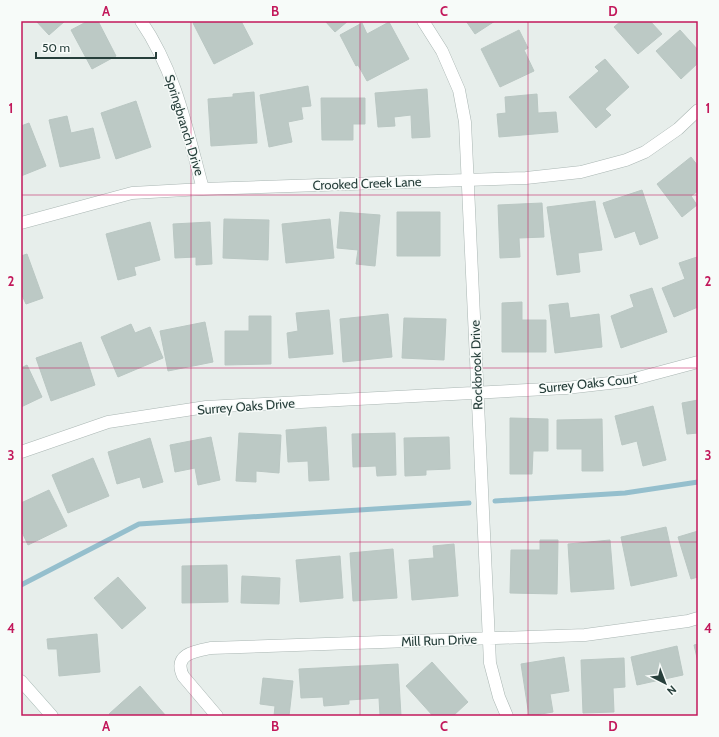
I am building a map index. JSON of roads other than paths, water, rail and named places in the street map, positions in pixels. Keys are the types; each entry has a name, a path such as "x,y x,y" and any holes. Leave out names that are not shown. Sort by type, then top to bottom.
{"street":[{"name":"Springbranch Drive","path":"141,21 150,34 169,72 176,91 203,189"},
{"name":"Rockbrook Drive","path":"424,21 442,51 459,90 465,122 490,663 498,697 507,716"},
{"name":"Crooked Creek Lane","path":"21,222 132,194 203,189 526,178 581,172 626,160 645,152 678,129 698,110"},
{"name":"Surrey Oaks Court","path":"477,392 566,388 627,382 698,362"},
{"name":"Surrey Oaks Drive","path":"21,452 108,422 206,407 477,392"},
{"name":"Mill Run Drive","path":"217,716 183,676 180,669 182,660 191,652 212,648 585,636 688,621 698,618"},
{"path":"21,682 52,716"}],"waterway":[{"path":"495,501 625,493 698,482"},
{"path":"21,585 139,524 469,503"}]}
